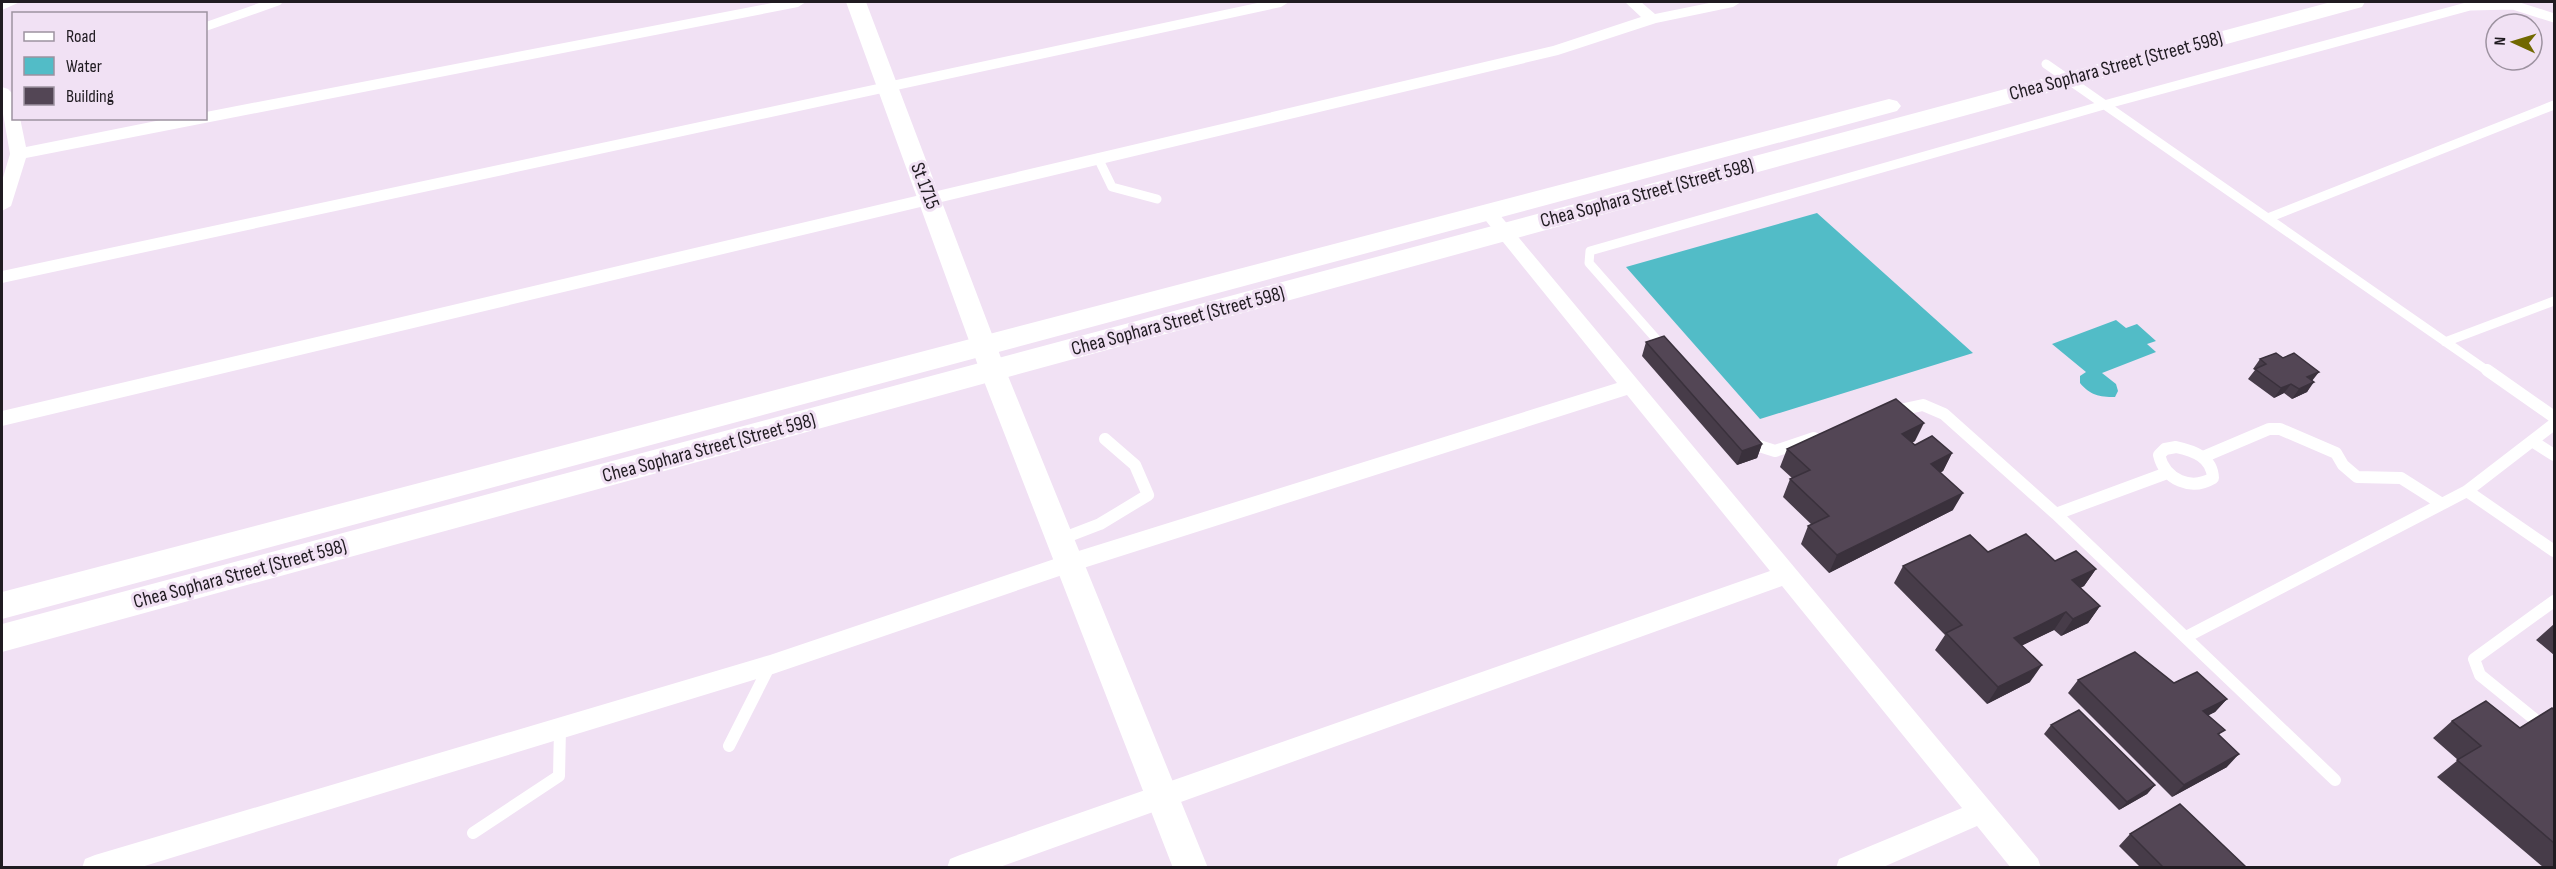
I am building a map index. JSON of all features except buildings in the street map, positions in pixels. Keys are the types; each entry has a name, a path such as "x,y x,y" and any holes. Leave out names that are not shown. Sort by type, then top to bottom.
{"main road":[{"name":"Chea Sophara Street (Street 598)","path":"2057,72 2283,2"},
{"name":"Chea Sophara Street (Street 598)","path":"2,638 988,358 2057,72 2355,2"},
{"name":"Chea Sophara Street (Street 598)","path":"2,606 988,358"}],"street":[{"path":"2,5 12,2"},
{"path":"207,27 275,2"},
{"path":"207,117 798,2"},
{"name":"St 1715","path":"856,2 885,86 929,197 988,358 1191,867"},
{"path":"2,277 1281,2"},
{"path":"1633,2 1652,19"},
{"path":"2,419 929,197 1557,50 1652,19 1733,2"},
{"path":"2,206 19,154 6,98"},
{"path":"19,154 189,120"},
{"path":"1496,222 2028,867"},
{"path":"95,867 770,665 1065,551 1631,386"},
{"path":"960,867 1787,575"},
{"path":"1849,867 1982,812"}],"lane":[{"path":"1674,358 1589,263 1590,251 2104,105 2470,6 2494,2 2520,5 2554,18"},
{"path":"2057,72 2554,417"},
{"path":"2268,218 2554,105"},
{"path":"1098,158 1112,188 1157,199"},
{"path":"2445,342 2554,301"},
{"path":"1883,415 1923,405 1944,414 2056,514 2335,780"},
{"path":"2186,637 2467,491 2554,424"},
{"path":"2203,457 2269,429 2280,429 2337,453 2344,469 2357,476 2398,477 2413,483 2442,504"},
{"path":"1743,436 1751,445 1775,451 1829,433"},
{"path":"1065,551 1100,524 1148,495 1136,465 1105,439"},
{"path":"2532,441 2554,455"},
{"path":"2176,447 2203,457 2214,472 2213,478 2208,483 2188,484 2167,473 2160,464 2159,455 2165,448 2176,447"},
{"path":"2056,514 2167,473"},
{"path":"2467,491 2554,551"},
{"path":"2554,601 2474,659 2480,675 2554,735"},
{"path":"729,746 770,665"},
{"path":"473,833 560,776 560,728"}],"water":[{"path":"1817,213 1973,353 1760,419 1626,267"},
{"path":"2116,320 2126,328 2137,324 2156,341 2147,344 2156,352 2102,373 2116,384 2118,391 2115,397 2100,396 2091,393 2080,383 2080,376 2086,372 2052,344"}]}
